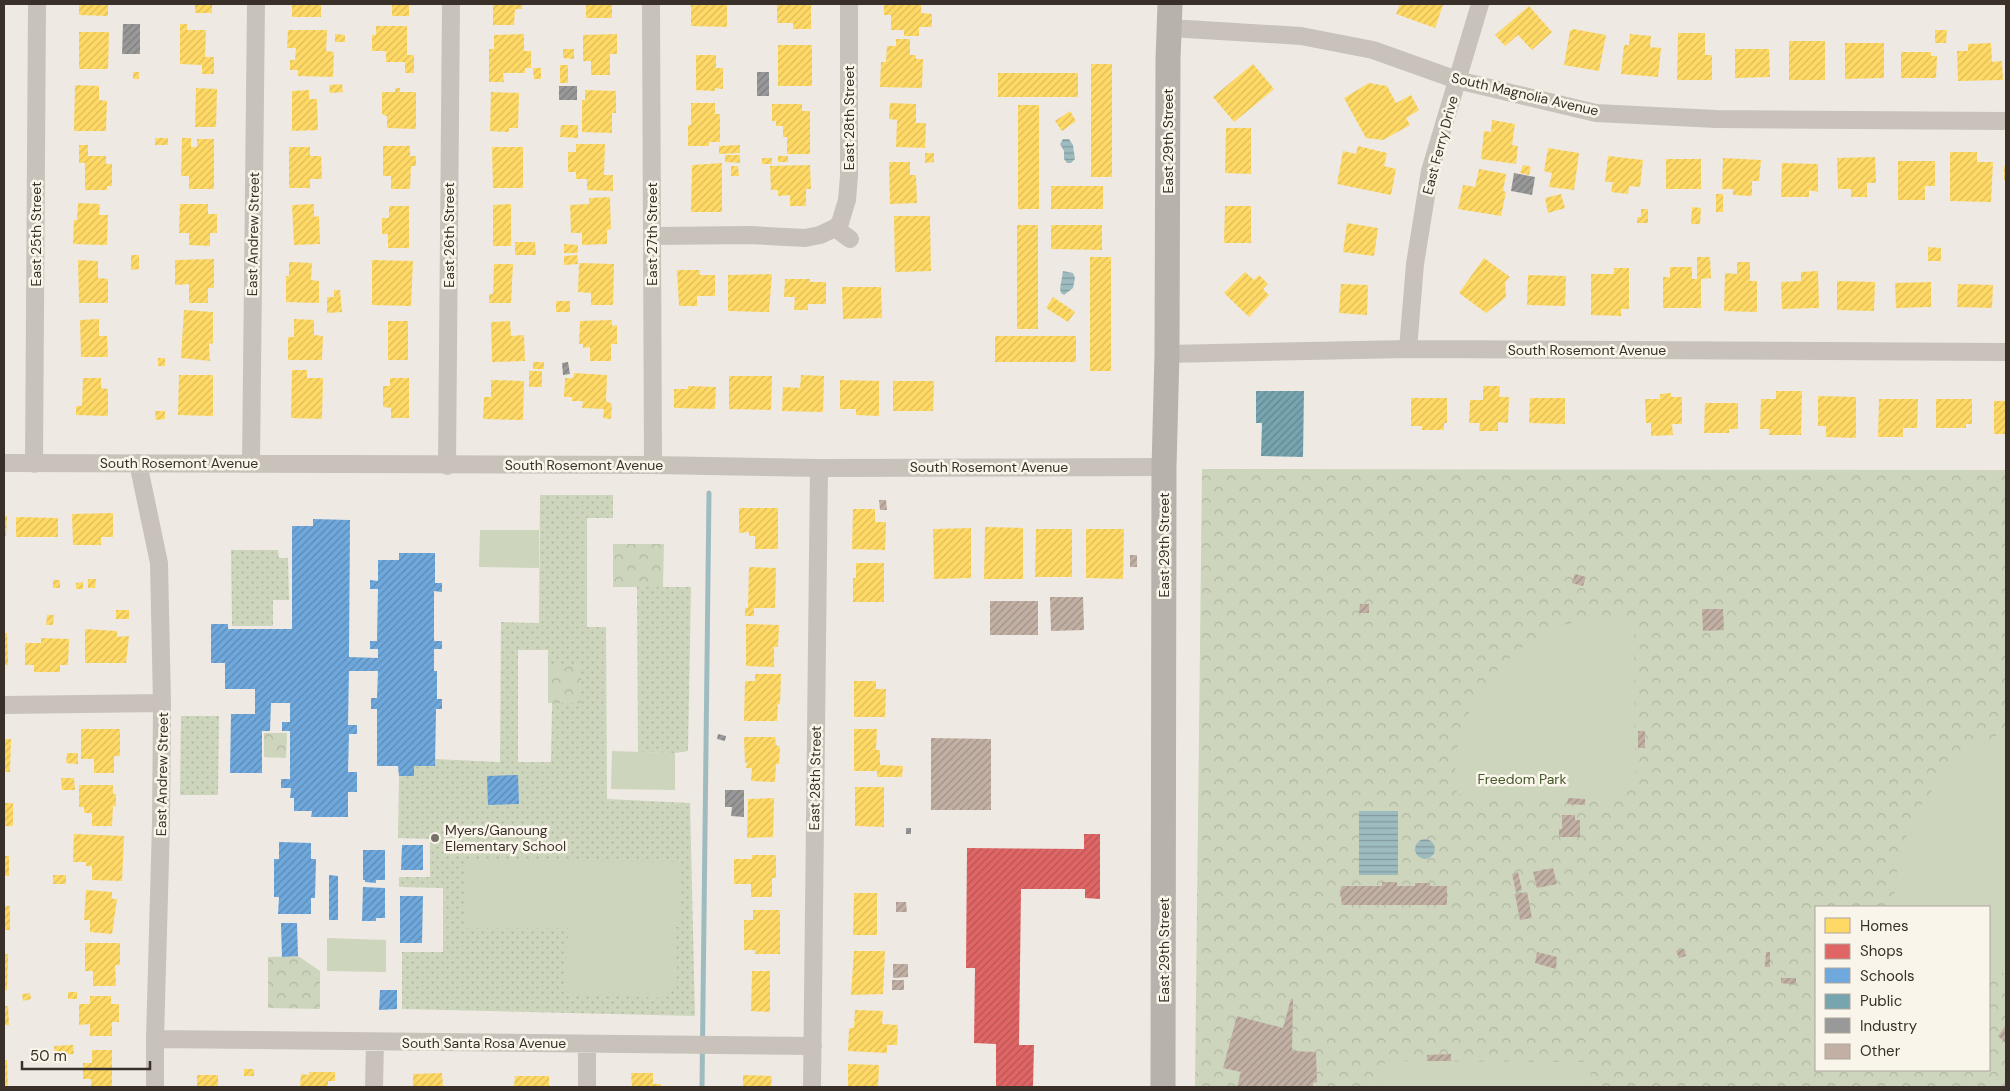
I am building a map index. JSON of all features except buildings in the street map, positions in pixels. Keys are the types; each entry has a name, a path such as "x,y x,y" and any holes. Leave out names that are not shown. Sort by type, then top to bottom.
{"street":[{"name":"East 25th Street","path":"34,464 37,4"},
{"name":"East Andrew Street","path":"251,463 256,4"},
{"name":"East 26th Street","path":"447,466 451,4"},
{"name":"East 27th Street","path":"651,4 653,465"},
{"name":"East 28th Street","path":"835,228 840,223 845,211 849,182 849,4"},
{"name":"East 29th Street","path":"1163,1087 1164,467 1167,354 1168,59 1170,4"},
{"name":"East Ferry Drive","path":"1408,349 1415,264 1430,171 1480,4"},
{"name":"South Magnolia Avenue","path":"1170,28 1301,36 1373,50 1457,80 1596,113 1716,119 2006,121"},
{"path":"652,236 750,235 805,238 820,235 835,228 850,240"},
{"name":"South Rosemont Avenue","path":"1167,354 1408,349 2006,352"},
{"name":"South Rosemont Avenue","path":"4,463 251,463 447,466 653,465 818,468 1164,467"},
{"name":"East Andrew Street","path":"138,463 159,562 162,704 155,1087"},
{"name":"East 28th Street","path":"812,1087 818,468"},
{"path":"4,705 162,704"},
{"name":"South Santa Rosa Avenue","path":"155,1038 813,1046"},
{"path":"374,1087 375,1042"},
{"path":"587,1044 587,1087"}],"green space":[{"name":"Freedom Park","path":"1202,469 2006,470 2006,1087 1195,1087"},
{"path":"540,495 613,495 613,518 587,518 587,627 606,627 607,799 690,803 695,1016 402,1009 402,952 443,952 443,888 399,887 399,877 430,877 430,839 398,838 399,776 414,776 414,766 434,766 434,759 500,762 501,622 539,623","holes":["518,650 548,650 548,665 581,665 581,703 552,703 551,762 518,762"]},
{"path":"480,530 539,530 539,568 479,567"},
{"path":"613,544 664,544 663,587 613,587"},
{"path":"231,550 278,550 279,558 288,558 289,600 273,600 273,626 232,626"},
{"path":"637,587 691,587 688,751 675,753 638,752"},
{"path":"1597,619 1634,620 1635,778 1613,799 1457,794 1455,761 1460,736 1467,716 1489,681 1517,651 1534,639 1557,627"},
{"path":"548,665 581,665 581,703 548,703"},
{"path":"181,716 219,716 218,795 180,795"},
{"path":"2006,730 2006,974 1990,970 1990,906 1893,906 1899,855 1916,813 1942,776 1972,749"},
{"path":"264,733 287,733 286,758 264,757"},
{"path":"612,751 675,753 675,790 611,789"},
{"path":"464,861 679,862 680,927 676,927 677,984 664,998 566,994 567,939 572,928 464,928"},
{"path":"327,938 386,940 386,972 327,971"},
{"path":"298,956 320,971 320,1009 268,1008 268,957"},
{"path":"1387,1061 1591,1062 1590,1087 1378,1087 1378,1070"}],"water":[{"path":"1063,139 1069,139 1073,145 1075,159 1071,163 1067,163 1064,159 1064,151 1060,144"},
{"path":"1063,271 1073,273 1075,278 1073,288 1064,295 1060,289"},
{"path":"1359,811 1398,811 1398,875 1359,875"},
{"path":"1421,839 1429,839 1435,845 1435,853 1429,859 1421,859 1415,853 1415,845"}],"waterway":[{"path":"702,1087 709,493"}],"place":[{"name":"Myers/Ganoung Elementary School","path":"435,838"}]}
